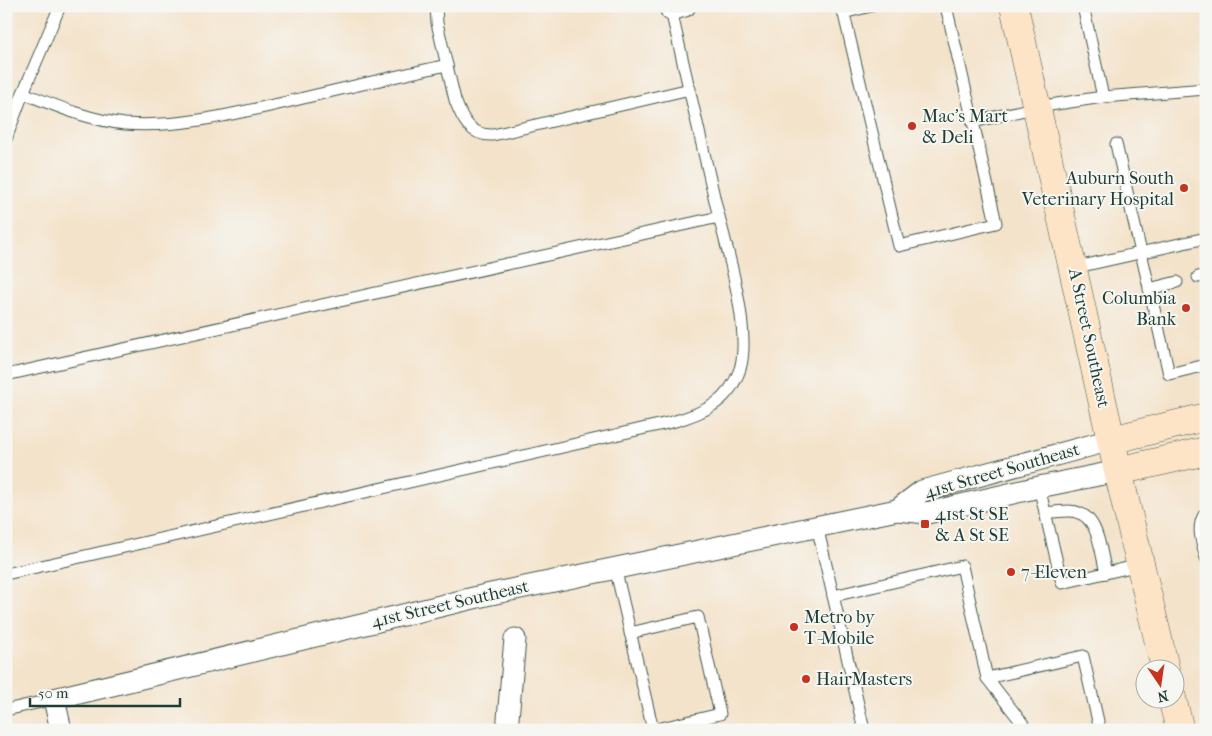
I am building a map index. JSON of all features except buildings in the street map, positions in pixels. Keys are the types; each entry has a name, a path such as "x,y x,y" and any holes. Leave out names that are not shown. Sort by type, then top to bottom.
{"main road":[{"name":"A Street Southeast","path":"1014,6 1118,471 1163,658"},
{"path":"1111,440 1206,417"},
{"path":"1118,471 1206,450"},
{"path":"1174,708 1180,730"}],"street":[{"name":"41st Street Southeast","path":"897,510 922,490 1111,440"},
{"name":"41st Street Southeast","path":"54,699 486,595 615,567 897,510 927,513 1118,471"},
{"path":"506,730 515,639"},
{"path":"54,699 61,730"}],"lane":[{"path":"6,139 23,93 60,6"},
{"path":"436,6 437,24 455,100 463,119 471,129 486,136 690,89"},
{"path":"871,6 842,9 899,246 996,223 946,6"},
{"path":"1083,6 1102,97"},
{"path":"6,574 672,422 708,409 724,398 734,384 740,367 743,349 742,326 690,89 676,7"},
{"path":"23,93 73,113 96,119 125,124 153,124 218,117 447,65"},
{"path":"973,122 1037,107 1102,97 1206,89"},
{"path":"1116,144 1168,374 1206,365"},
{"path":"6,375 719,217"},
{"path":"1074,268 1206,238"},
{"path":"1149,289 1177,282"},
{"path":"1039,487 1062,583 1140,565"},
{"path":"1045,513 1070,510 1082,513 1090,518 1095,527 1106,573"},
{"path":"1206,512 1202,517 1199,531 1206,558"},
{"path":"817,526 864,730"},
{"path":"833,596 962,566 987,678 1023,724 1025,730"},
{"path":"615,567 630,632 653,730 720,714 698,617 630,632"},
{"path":"987,678 1083,656 1100,730"},
{"name":"41st Street Southeast","path":"6,710 54,699"}],"place":[{"name":"Mac's Mart & Deli","path":"912,126"},
{"name":"Auburn South Veterinary Hospital","path":"1184,188"},
{"name":"Columbia Bank","path":"1186,308"},
{"name":"41st St SE & A St SE","path":"925,524"},
{"name":"7-Eleven","path":"1011,572"},
{"name":"Metro by T-Mobile","path":"794,627"},
{"name":"HairMasters","path":"806,679"}]}
